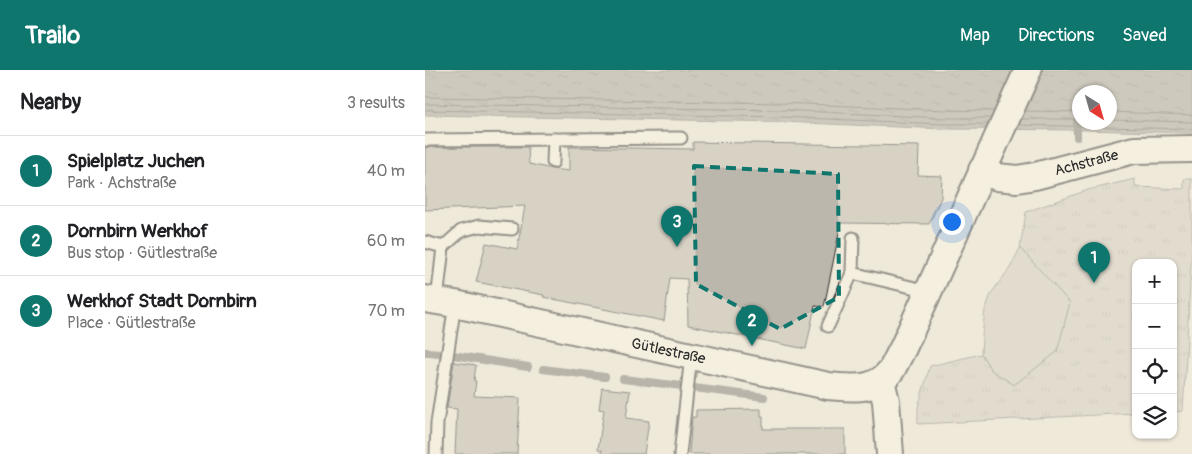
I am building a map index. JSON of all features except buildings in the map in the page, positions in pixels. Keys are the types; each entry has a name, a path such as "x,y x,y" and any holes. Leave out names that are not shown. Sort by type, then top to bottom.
{"street":[{"path":"890,454 886,401 881,381 892,369 903,348 1028,70"},
{"name":"Achstraße","path":"982,170 997,177 1017,179 1134,150 1192,149"},
{"name":"Gütlestraße","path":"439,301 828,386 867,387 881,381"}],"lane":[{"path":"425,140 681,138"},
{"path":"553,162 554,139"},
{"path":"436,454 439,301 443,247 461,231 479,226 512,229"},
{"path":"828,326 852,273 853,238"},
{"path":"425,242 443,247"},
{"path":"852,273 928,291"},
{"path":"680,454 691,356"}],"highlighted area":[{"path":"694,166 838,174 839,297 780,329 696,284"}],"green space":[{"path":"1135,179 1135,187 1184,189 1184,179 1192,179 1192,247 1183,411 1177,412 1177,259 1132,259 1132,413 918,424 918,407 930,366 981,354 991,370 1014,385 1057,352 1070,303 1020,248 1026,212 1088,190"},
{"path":"1020,248 1070,303 1057,352 1014,385 991,370 981,354 985,310 992,292 1010,268"}],"water":[{"path":"425,70 1192,70 1192,133 1084,130 1117,130 1117,85 1072,85 1072,130 944,129 781,122 425,115"}],"waterway":[{"path":"1077,130 1077,137"},
{"path":"425,352 441,353"},
{"path":"453,355 528,367"},
{"path":"543,369 605,377"},
{"path":"623,379 682,386"},
{"path":"694,388 764,397"}],"place":[{"name":"Werkhof Stadt Dornbirn","path":"677,247"},
{"name":"Spielplatz Juchen","path":"1094,283"},
{"name":"Dornbirn Werkhof","path":"752,346"}]}
